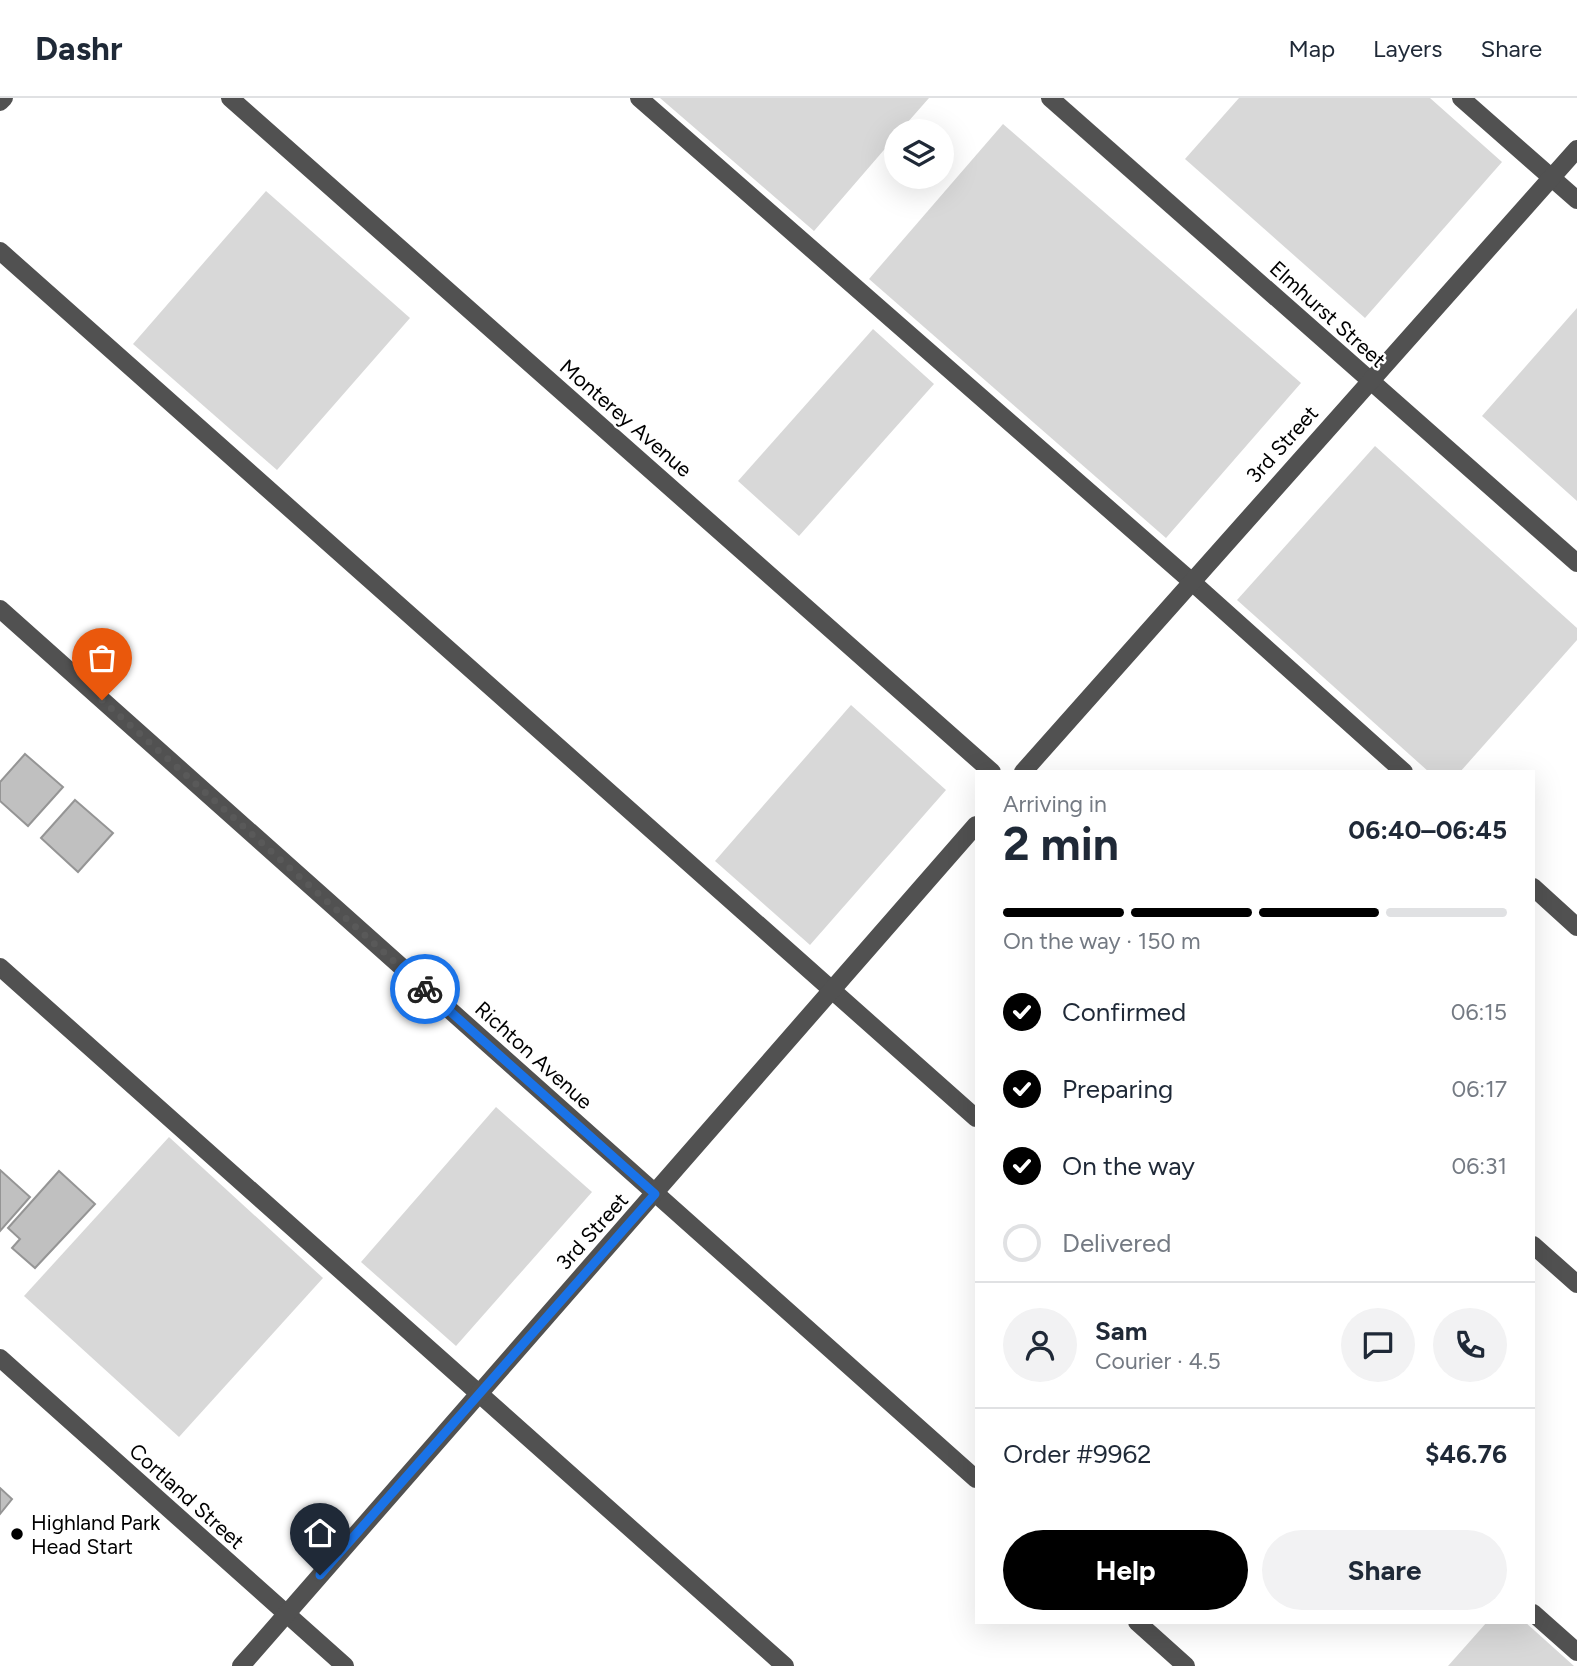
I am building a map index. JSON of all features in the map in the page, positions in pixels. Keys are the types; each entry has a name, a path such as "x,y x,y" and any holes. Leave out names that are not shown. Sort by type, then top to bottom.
{"street":[{"path":"0,102 4,98"},
{"name":"Monterey Avenue","path":"230,98 990,770"},
{"path":"639,98 1191,580 1402,770"},
{"name":"Elmhurst Street","path":"1050,98 1577,563"},
{"path":"1461,98 1577,200"},
{"name":"3rd Street","path":"1025,770 1577,149"},
{"path":"0,251 975,1117"},
{"name":"Richton Avenue","path":"0,609 975,1478"},
{"name":"3rd Street","path":"241,1666 975,826"},
{"path":"1535,889 1577,927"},
{"path":"0,967 785,1666"},
{"path":"1535,1247 1577,1284"},
{"name":"Cortland Street","path":"0,1358 345,1666"},
{"path":"1535,1615 1577,1652"},
{"path":"1139,1624 1186,1666"}],"shaded area":[{"path":"660,98 929,98 911,119 884,119 884,150 814,231"},
{"path":"1239,98 1430,98 1502,162 1365,318 1185,159"},
{"path":"1003,124 1301,383 1166,538 869,279 947,189 954,189 954,181"},
{"path":"266,191 410,318 277,470 133,344"},
{"path":"1577,308 1577,501 1482,416"},
{"path":"873,329 934,384 799,536 738,481"},
{"path":"1375,446 1577,628 1577,640 1462,770 1427,770 1237,600"},
{"path":"851,705 946,790 810,945 715,861"},
{"path":"496,1107 592,1192 456,1346 361,1262"},
{"path":"169,1137 323,1278 179,1437 24,1296"},
{"path":"1485,1624 1527,1624 1574,1666 1448,1666"}],"building":[{"path":"25,754 63,787 28,826 0,801 0,782"},
{"path":"75,800 113,833 78,872 41,838"},
{"path":"0,1170 30,1197 0,1231"},
{"path":"59,1171 95,1204 35,1268 12,1248 20,1239 8,1228"},
{"path":"0,1488 12,1499 0,1514"}],"way so far":[{"path":"102,700 425,989"}],"place":[{"name":"Highland Park Head Start","path":"17,1534"}],"route":[{"path":"320,1575 655,1194 425,989"}]}
